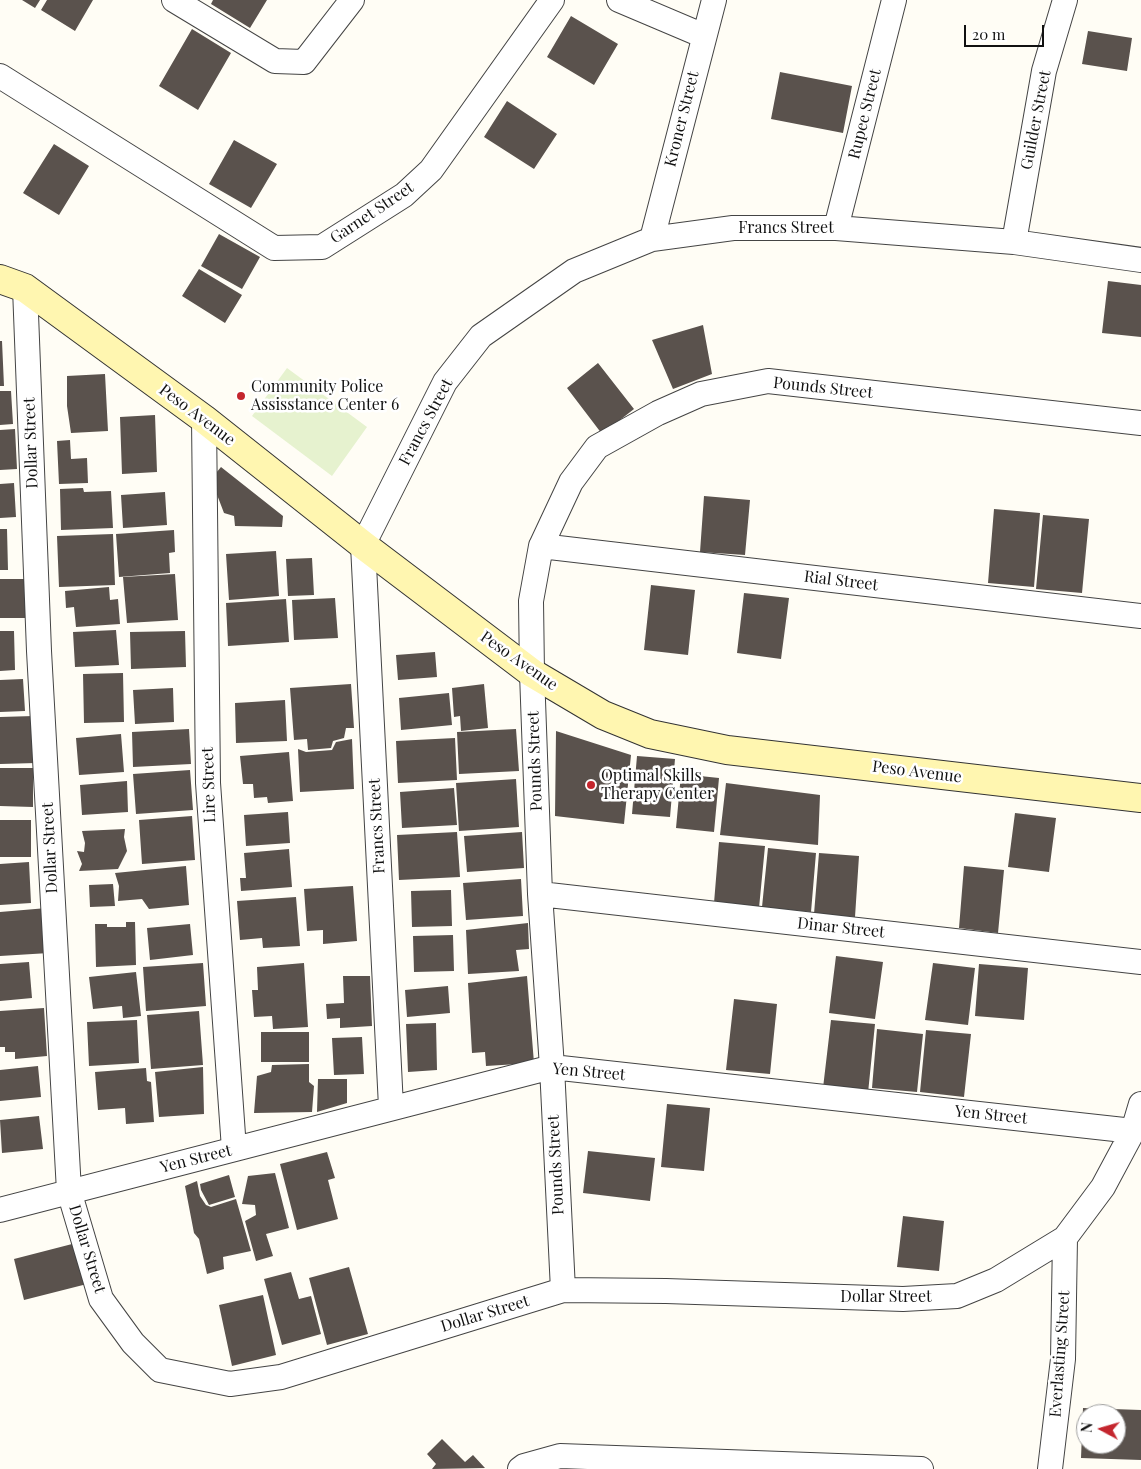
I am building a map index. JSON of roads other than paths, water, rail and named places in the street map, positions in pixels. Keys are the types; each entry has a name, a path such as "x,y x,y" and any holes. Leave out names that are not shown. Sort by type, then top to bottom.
{"street":[{"path":"174,0 275,61 304,62 352,0"},
{"name":"Garnet Street","path":"0,76 274,248 322,247 404,195 431,170 552,0"},
{"path":"619,0 704,36"},
{"name":"Kroner Street","path":"652,239 714,0"},
{"name":"Rupee Street","path":"836,228 894,0"},
{"name":"Guilder Street","path":"1014,242 1044,71 1065,0"},
{"name":"Francs Street","path":"391,1107 363,545 445,382 481,336 574,271 652,239 732,228 836,228 1014,242 1141,260"},
{"name":"Peso Avenue","path":"0,279 25,288 204,419 363,545 532,673 603,715 650,734 727,750 1141,798"},
{"name":"Dollar Street","path":"25,288 39,651 69,1191 101,1298 133,1343 160,1370 230,1384 281,1377 563,1290 676,1291 903,1299 957,1296 996,1280 1065,1238 1103,1187 1133,1131 1141,1104"},
{"name":"Pounds Street","path":"563,1290 552,1067 540,894 532,673 532,601 541,546 571,482 597,447 658,413 701,394 768,381 1141,423"},
{"name":"Lire Street","path":"204,419 208,783 234,1149"},
{"name":"Rial Street","path":"541,546 1141,616"},
{"name":"Dinar Street","path":"540,894 1141,962"},
{"name":"Yen Street","path":"0,1210 391,1107 552,1067 1133,1131"},
{"name":"Everlasting Street","path":"1050,1469 1063,1359 1065,1238"},
{"path":"520,1469 524,1466 560,1456 921,1469"}],"place":[{"name":"Community Police Assisstance Center 6","path":"241,396"},
{"name":"Optimal Skills Therapy Center","path":"591,785"}]}
